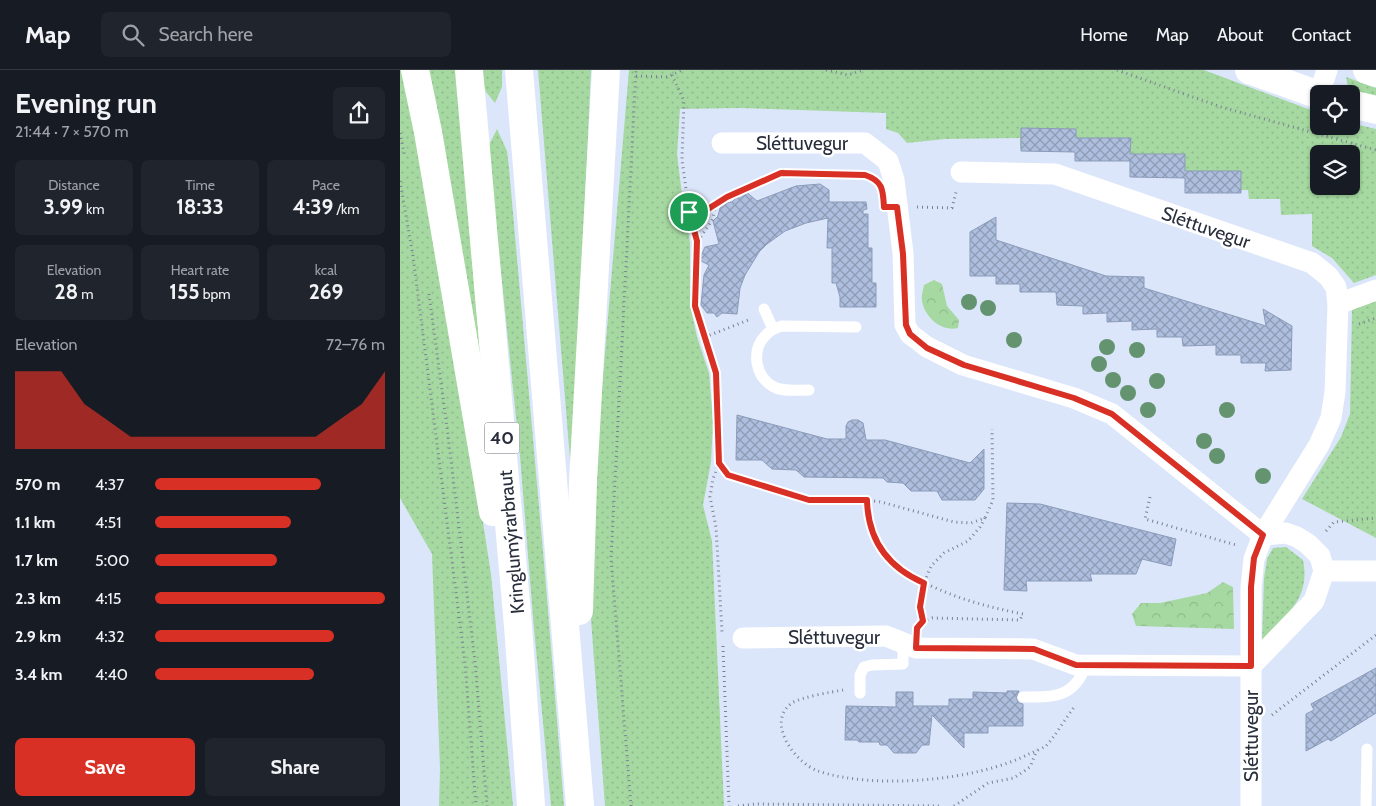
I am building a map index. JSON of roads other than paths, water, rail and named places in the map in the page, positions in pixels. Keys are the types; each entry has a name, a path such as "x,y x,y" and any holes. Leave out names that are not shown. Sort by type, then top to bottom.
{"main road":[{"path":"415,70 430,142 488,490 518,626"},
{"name":"Kringlumýrarbraut","path":"470,70 518,626 531,806"},
{"path":"519,70 580,806"},
{"path":"575,750 582,481 606,70"},
{"path":"1249,70 1310,91"},
{"path":"1367,70 1376,73"},
{"path":"1360,106 1376,110"}],"street":[{"path":"1322,85 1328,70"},
{"name":"Sléttuvegur","path":"722,142 865,143 888,161 894,180 903,254 906,325 910,334 927,348 964,365 1074,398 1112,414 1263,535"},
{"name":"Sléttuvegur","path":"962,172 1055,174 1312,263 1328,276 1336,287 1338,304 1335,392 1331,418 1318,446 1263,535 1254,558 1251,587 1251,806"},
{"path":"1338,304 1376,290"},
{"path":"1263,535 1286,533 1297,537 1308,544 1320,556 1324,571 1376,571"},
{"name":"Sléttuvegur","path":"743,638 886,636 910,645 1034,649 1076,665 1251,666 1314,601 1324,571"}],"lane":[{"path":"765,311 773,329"},
{"path":"810,390 783,390 768,383 762,376 756,362 756,352 765,335 773,329 782,326 856,327"},
{"path":"860,690 860,675 864,667 903,664 910,645"},
{"path":"1023,697 1050,697 1065,692 1077,683 1083,675 1086,665"},
{"path":"1366,806 1367,749"}]}
